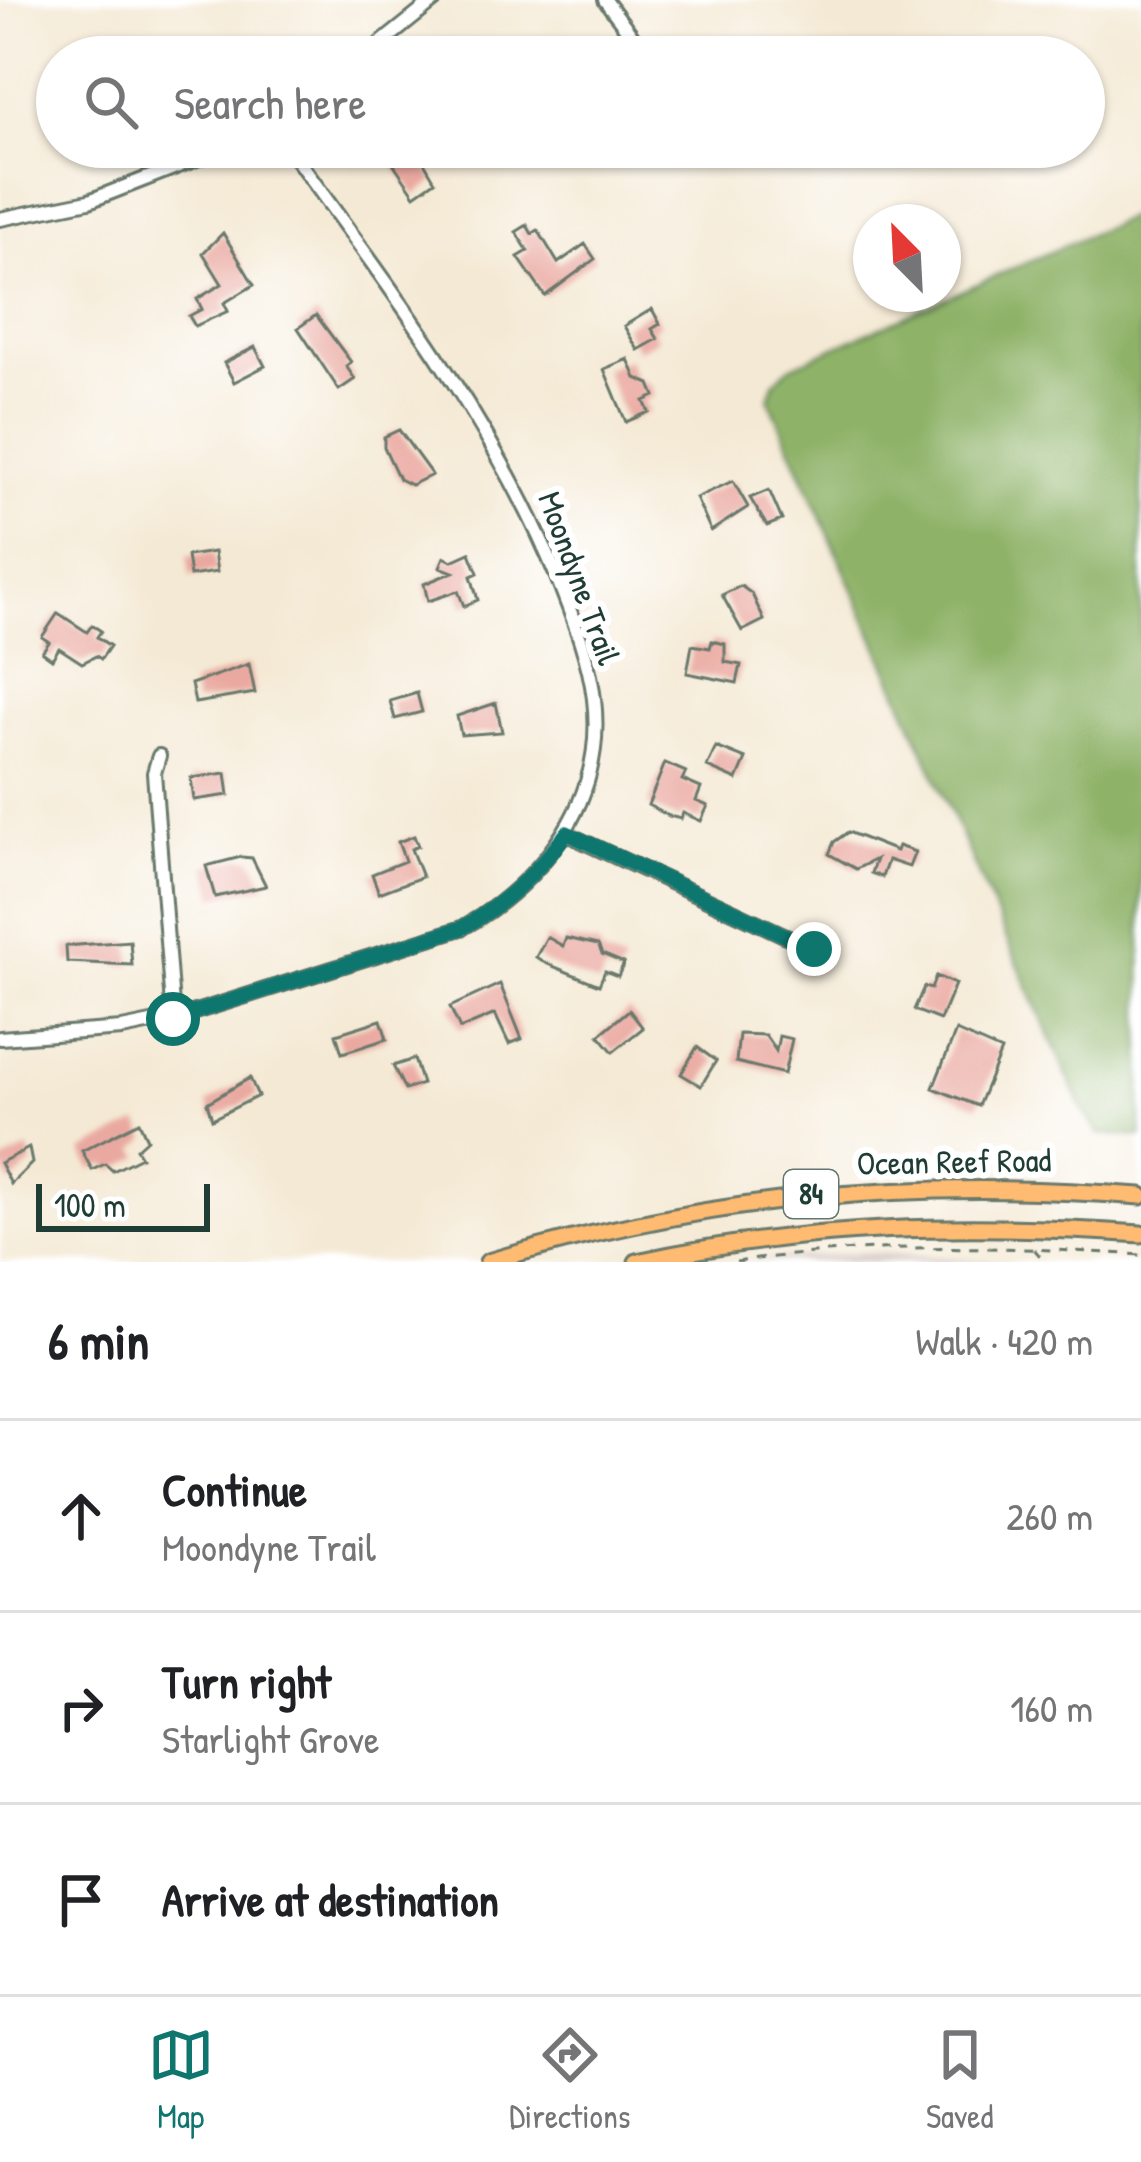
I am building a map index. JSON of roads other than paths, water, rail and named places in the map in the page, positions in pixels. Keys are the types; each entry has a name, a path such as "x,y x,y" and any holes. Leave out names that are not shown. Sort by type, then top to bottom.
{"main road":[{"name":"Ocean Reef Road","path":"488,1262 647,1219 812,1194 955,1186 1141,1196"},
{"name":"Ocean Reef Road","path":"637,1262 786,1236 926,1226 1141,1234"}],"street":[{"path":"390,36 435,0"},
{"path":"605,0 632,36"},
{"path":"0,219 89,201 173,168"},
{"name":"Moondyne Trail","path":"0,1038 173,1019 462,928 523,885 567,833 589,766 594,701 585,656 554,570 500,452 303,168"},
{"path":"159,756 154,773 173,1019"},
{"path":"567,833 814,949"}]}
